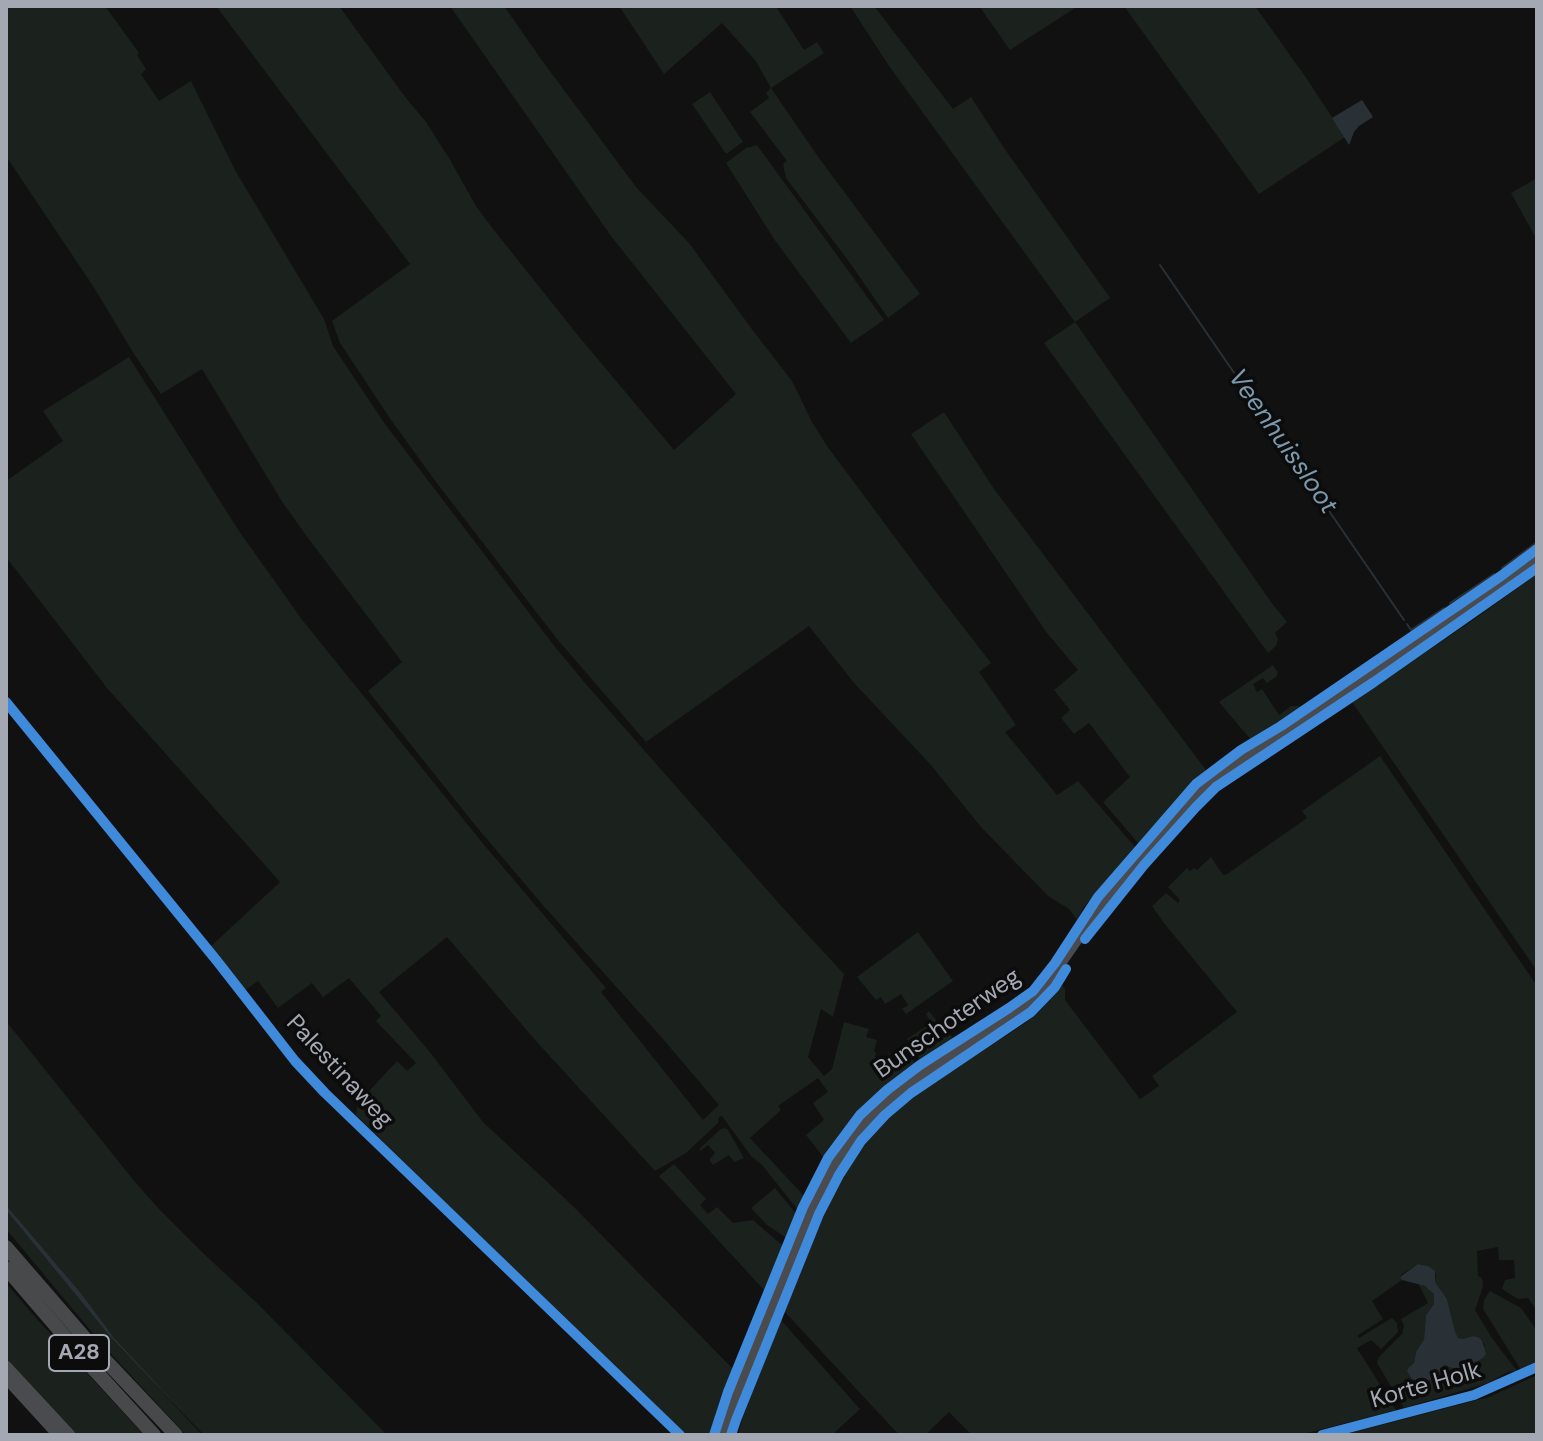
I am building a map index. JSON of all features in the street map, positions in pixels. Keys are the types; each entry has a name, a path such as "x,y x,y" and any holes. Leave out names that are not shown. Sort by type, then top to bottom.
{"highway":[{"name":"A28","path":"6,1247 90,1344 176,1435"},
{"name":"A28","path":"6,1268 154,1435"}],"main road":[{"name":"Bunschoterweg","path":"722,1435 814,1205 839,1157 874,1113 925,1072 1023,1007 1042,990 1094,915 1204,788 1537,558"},
{"path":"6,1366 70,1435"},
{"path":"6,1378 58,1435"}],"street":[{"name":"Palestinaweg","path":"6,702 295,1061 680,1435"},
{"name":"Korte Holk","path":"1322,1435 1474,1395 1537,1367"}],"shaded area":[{"path":"6,6 105,6 139,53 137,55 146,69 141,74 159,101 191,81 235,170 324,319 333,346 385,424 585,683 844,974 833,1017 821,1009 808,1057 824,1076 832,1069 844,1022 869,1029 866,1037 877,1040 875,1057 886,1060 889,1053 898,1055 901,1044 916,1065 883,1088 861,1109 824,1158 806,1135 824,1120 813,1103 828,1092 818,1078 778,1106 781,1110 750,1138 806,1198 798,1210 751,1156 722,1116 686,1153 655,1171 536,1041 447,937 379,992 483,1122 574,1207 733,1369 710,1435 685,1435 356,1115 358,1103 397,1061 407,1071 416,1063 376,1021 381,1016 349,978 323,997 312,983 278,1008 258,981 244,991 209,948 280,882 107,688 6,557 6,481 63,441 43,411 129,357 239,531 303,621 485,846 606,988 601,992 703,1120 719,1105 541,903 368,691 402,662 281,500 202,369 161,394 134,354 93,286 6,156"},
{"path":"216,6 339,6 426,122 490,225 674,450 736,394 611,236 450,6 504,6 636,187 689,243 792,381 827,446 991,663 979,672 1016,725 1005,732 1057,795 1078,781 1135,847 1083,908 1077,920 1069,909 1048,896 981,827 930,764 854,683 809,626 646,742 557,639 436,482 340,343 332,321 410,264"},
{"path":"619,6 779,6 777,8 804,50 817,42 824,53 771,88 755,60 722,23 664,74"},
{"path":"850,6 874,6 953,109 971,97 1110,298 1075,322 889,66"},
{"path":"979,6 1078,6 1010,50"},
{"path":"1124,6 1255,6 1345,137 1259,194"},
{"path":"771,88 920,294 888,318 786,178 783,164 787,161 750,112 769,98 766,93"},
{"path":"710,92 743,142 726,154 692,104"},
{"path":"1362,100 1373,117 1359,126 1349,145 1332,118"},
{"path":"757,145 884,320 851,343 774,239 726,163 746,148"},
{"path":"1537,178 1537,240 1511,193"},
{"path":"1075,322 1287,622 1275,633 1278,639 1276,646 1268,653 1044,343"},
{"path":"944,412 994,489 1206,770 1138,843 1103,802 1130,777 1089,723 1074,734 1061,718 1070,710 1054,690 1078,670 1047,633 911,434"},
{"path":"1537,574 1537,971 1352,702"},
{"path":"1273,665 1278,673 1276,677 1267,683 1263,678 1253,684 1257,692 1262,689 1279,715 1291,706 1301,706 1303,709 1251,740 1219,702"},
{"path":"1380,756 1537,986 1537,1311 1528,1298 1518,1299 1502,1289 1505,1280 1515,1278 1514,1260 1499,1260 1498,1247 1477,1251 1478,1276 1482,1278 1483,1286 1475,1310 1517,1371 1404,1408 1377,1363 1379,1357 1402,1334 1404,1326 1401,1319 1428,1303 1418,1283 1434,1294 1434,1304 1426,1315 1424,1339 1414,1363 1409,1367 1444,1365 1455,1369 1485,1346 1478,1337 1458,1338 1447,1299 1435,1282 1436,1274 1428,1266 1419,1264 1402,1274 1402,1280 1372,1301 1383,1319 1358,1335 1359,1338 1392,1318 1397,1323 1398,1332 1381,1349 1371,1340 1357,1348 1396,1410 1299,1435 972,1435 949,1412 925,1435 899,1435 784,1311 805,1256 846,1169 883,1122 916,1094 1024,1024 1062,985 1065,1000 1140,1099 1159,1086 1152,1076 1237,1012 1152,906 1166,893 1178,903 1180,900 1168,887 1187,868 1197,870 1211,857 1223,875 1227,874 1307,818 1302,811"},
{"path":"918,932 953,981 906,1014 902,1009 908,1005 901,994 885,1004 881,997 876,1000 857,977"},
{"path":"929,1011 955,1040 921,1061 907,1039 931,1023 926,1014"},
{"path":"6,1021 159,1209 387,1435 204,1435 136,1363 202,1435 186,1435 100,1342 6,1229 6,1210 134,1361 6,1205"},
{"path":"725,1128 744,1158 734,1162 729,1155 713,1165 709,1160 715,1153 708,1145 700,1151 700,1148"},
{"path":"674,1164 706,1199 700,1205 708,1214 717,1207 733,1223 753,1220 783,1246 764,1290 659,1176"},
{"path":"775,1188 797,1215 788,1239 767,1225 751,1208"},
{"path":"6,1205 80,1292 114,1338 204,1435 108,1334 6,1210"},
{"path":"1418,1264 1435,1271 1435,1282 1447,1299 1458,1338 1478,1337 1486,1354 1466,1368 1455,1369 1444,1365 1434,1378 1421,1382 1412,1379 1407,1371 1414,1363 1424,1339 1426,1315 1434,1304 1434,1294 1425,1286 1400,1277"},
{"path":"6,1283 144,1435 74,1435 6,1361"},
{"path":"1490,1291 1521,1308 1537,1331 1537,1363 1521,1370 1483,1309"},
{"path":"781,1320 860,1409 832,1435 738,1435"},
{"path":"1537,1375 1537,1435 1343,1435 1489,1397"}],"waterway":[{"name":"Veenhuissloot","path":"1160,265 1404,620"},
{"name":"Veenhuissloot","path":"1502,568 1537,542"},
{"name":"Veenhuissloot","path":"1450,603 1494,574"},
{"name":"Veenhuissloot","path":"1407,624 1411,630 1444,608"}],"cycle path":[{"path":"714,1435 728,1392 803,1207 828,1158 860,1115 920,1065 1033,991 1098,897 1196,784 1241,750 1281,726 1537,549"},
{"path":"1085,939 1144,865 1216,787 1537,568"},
{"path":"6,702 295,1061 680,1435"},
{"path":"731,1435 819,1214 861,1141 911,1093 1031,1012 1055,987 1066,969"},
{"path":"1322,1435 1474,1395 1537,1367"}]}
